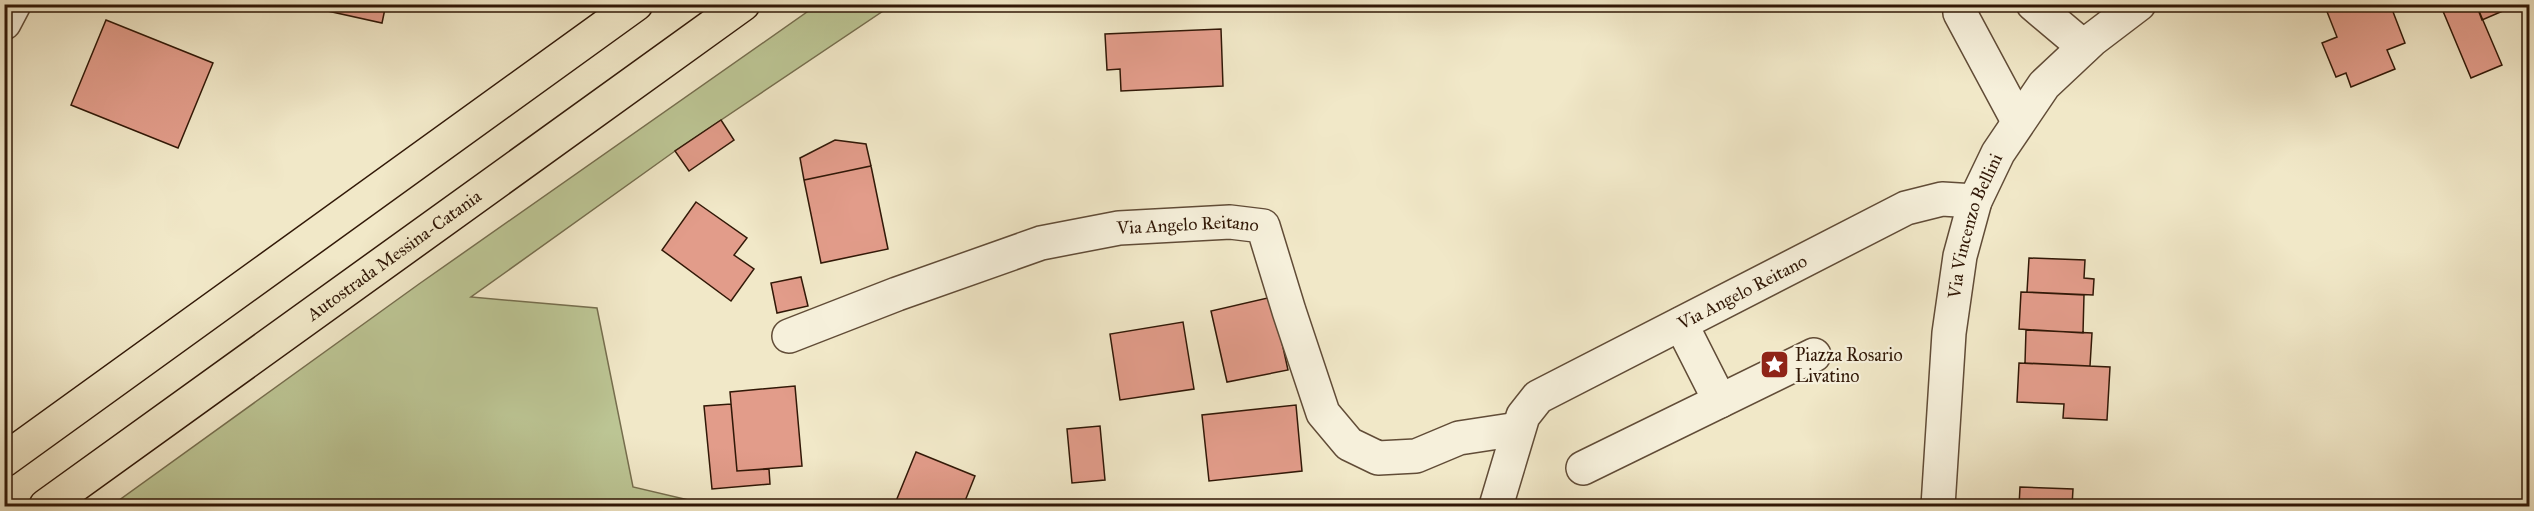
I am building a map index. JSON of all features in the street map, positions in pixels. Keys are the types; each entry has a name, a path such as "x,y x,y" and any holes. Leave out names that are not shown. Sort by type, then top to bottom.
{"highway":[{"path":"4,460 636,4"},
{"name":"Autostrada Messina-Catania","path":"46,507 743,4"}],"street":[{"path":"4,23 14,4"},
{"path":"1964,4 1960,13 2018,121"},
{"path":"2033,4 2084,47"},
{"name":"Via Vincenzo Bellini","path":"1938,507 1949,333 1960,256 1975,201 1998,153 2044,86 2084,47 2139,4"},
{"name":"Via Angelo Reitano","path":"789,336 897,294 1041,243 1119,228 1230,222 1263,226 1323,413 1349,444 1378,458 1416,456 1459,438 1520,422 1538,397 1906,208 1942,200 1975,201"},
{"path":"1682,324 1720,401"},
{"path":"1583,468 1814,355"},
{"path":"1496,507 1520,422"}],"green space":[{"path":"817,5 892,5 675,151 471,297 597,308 633,487 714,506 111,506 419,284"}],"building":[{"path":"296,4 386,4 382,23"},
{"path":"2324,4 2390,4 2405,43 2387,50 2395,69 2351,87 2346,73 2336,77 2322,43 2337,37"},
{"path":"2440,4 2476,4 2502,65 2471,78"},
{"path":"2476,4 2519,4 2482,20"},
{"path":"106,20 213,63 178,148 71,105"},
{"path":"1221,29 1223,86 1121,91 1120,69 1107,70 1105,34"},
{"path":"721,120 734,140 689,171 675,151"},
{"path":"835,140 866,144 871,166 804,180 800,158"},
{"path":"871,166 888,249 821,263 804,180"},
{"path":"696,202 747,238 734,255 754,269 731,301 662,250"},
{"path":"2029,258 2085,260 2084,278 2094,279 2093,295 2027,292"},
{"path":"801,277 808,306 777,313 771,283"},
{"path":"2021,292 2084,295 2083,333 2019,329"},
{"path":"1272,297 1288,370 1227,382 1211,311"},
{"path":"1183,322 1194,389 1120,400 1110,334"},
{"path":"2026,330 2092,333 2090,366 2025,363"},
{"path":"2019,363 2110,367 2107,420 2063,418 2064,404 2017,402"},
{"path":"795,386 802,466 737,471 730,392"},
{"path":"731,404 737,471 769,469 770,484 712,489 704,406"},
{"path":"1296,405 1302,471 1209,481 1202,415"},
{"path":"1100,426 1105,480 1072,483 1067,429"},
{"path":"916,452 975,476 963,506 894,506"},
{"path":"2020,487 2073,489 2072,506 2019,506"}],"place":[{"name":"Piazza Rosario Livatino","path":"1774,365"}]}
